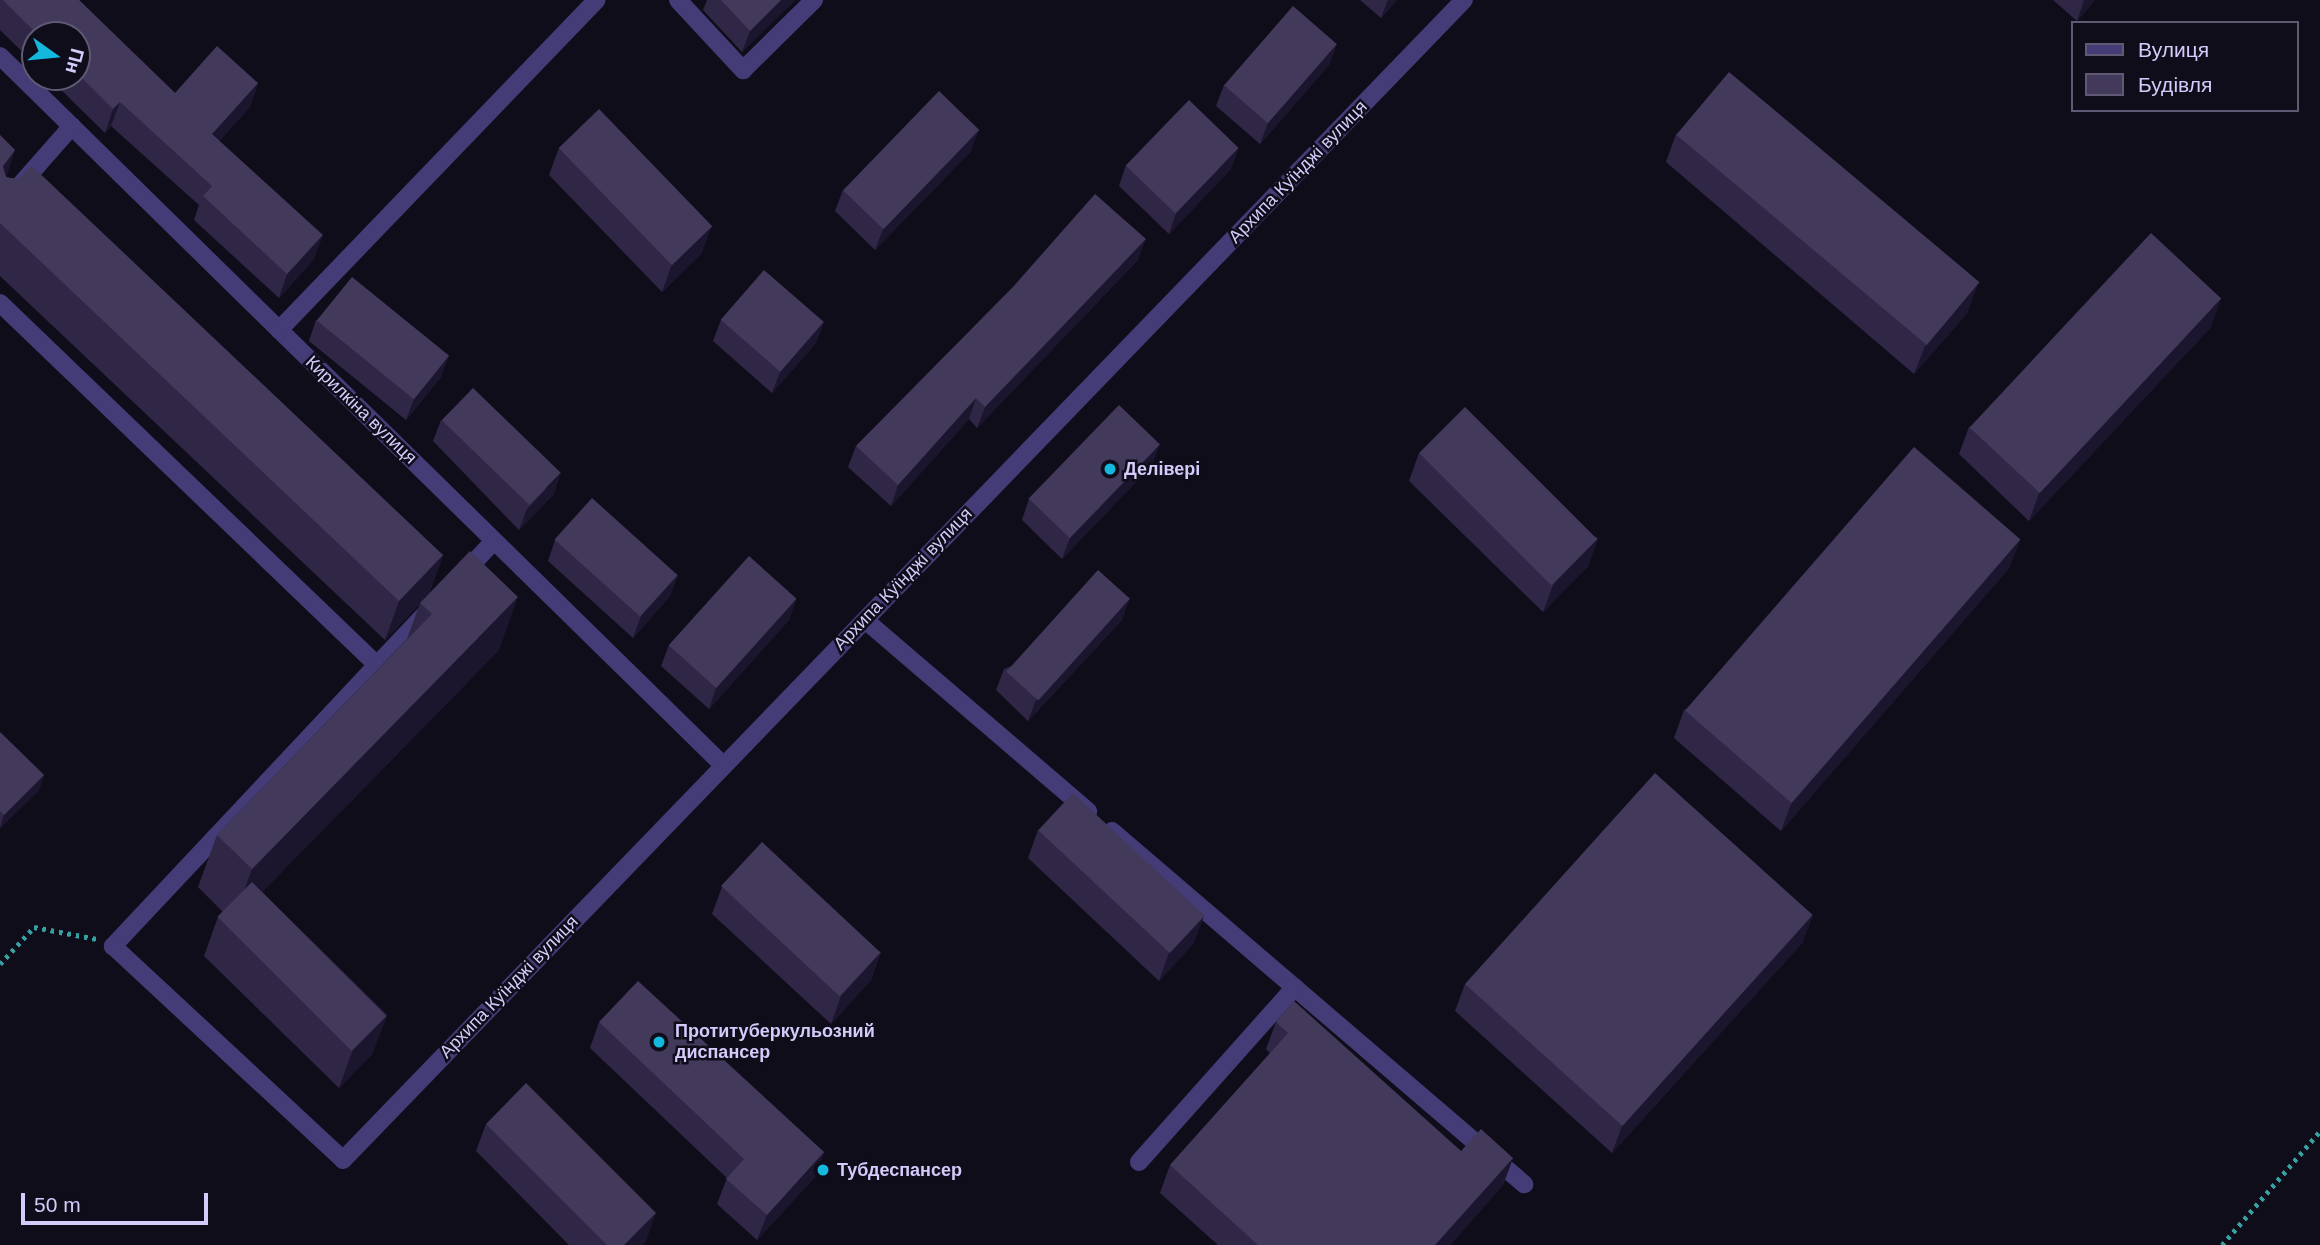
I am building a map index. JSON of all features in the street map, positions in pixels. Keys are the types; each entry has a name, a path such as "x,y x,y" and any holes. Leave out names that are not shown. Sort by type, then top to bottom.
{"street":[{"path":"279,330 597,0"},
{"path":"678,0 743,70 814,0"},
{"name":"Архипа Куїнджі вулиця","path":"113,946 343,1160 722,764 865,620 1464,0"},
{"name":"Кирилкіна вулиця","path":"0,56 722,764"},
{"path":"0,208 72,126"},
{"path":"0,303 377,666"},
{"path":"113,946 494,541"},
{"path":"865,620 1524,1184"},
{"path":"1139,1162 1295,987"}],"path":[{"path":"0,964 34,927 113,946"},
{"path":"2222,1245 2320,1131"}],"building":[{"path":"3,0 79,0 175,93 217,46 258,83 212,134 323,235 287,274 203,196 212,186 120,102 113,109 91,87 91,21 24,21"},
{"path":"721,0 781,0 750,31"},
{"path":"1293,6 1337,44 1268,123 1224,85"},
{"path":"1729,72 1979,282 1927,345 1676,135"},
{"path":"939,91 979,130 883,229 843,190"},
{"path":"1189,100 1239,148 1175,213 1126,165"},
{"path":"599,109 712,226 672,265 559,148"},
{"path":"0,135 15,150 3,166 6,177 18,179 32,166 443,555 399,601 0,223"},
{"path":"1095,194 1146,239 985,407 976,398 898,485 856,446 1012,288"},
{"path":"2151,233 2221,298 2040,493 1970,428"},
{"path":"764,270 824,322 780,372 721,320"},
{"path":"352,277 449,356 414,399 317,321"},
{"path":"473,388 561,473 529,505 442,420"},
{"path":"1119,405 1160,445 1070,538 1029,499"},
{"path":"1465,407 1597,539 1551,585 1419,453"},
{"path":"1914,447 2020,540 1791,803 1685,710"},
{"path":"592,498 677,575 640,617 555,540"},
{"path":"470,551 518,597 252,869 217,835 432,614 420,603"},
{"path":"749,556 797,599 716,688 669,645"},
{"path":"1098,570 1130,599 1038,701 1006,672"},
{"path":"0,732 44,775 4,815 0,811"},
{"path":"1655,773 1813,915 1623,1126 1465,984"},
{"path":"1073,793 1205,916 1170,953 1038,830"},
{"path":"762,842 880,952 840,996 721,886"},
{"path":"252,882 386,1016 352,1051 217,917"},
{"path":"638,981 824,1152 767,1215 726,1179 744,1159 599,1022"},
{"path":"1294,1001 1461,1151 1481,1129 1513,1158 1435,1245 1258,1245 1170,1165 1288,1033 1276,1022"},
{"path":"526,1083 656,1213 624,1245 607,1245 486,1124"}],"place":[{"name":"Делівері","path":"1110,469"},
{"name":"Протитуберкульозний диспансер","path":"659,1042"},
{"name":"Тубдеспансер","path":"823,1170"}]}
